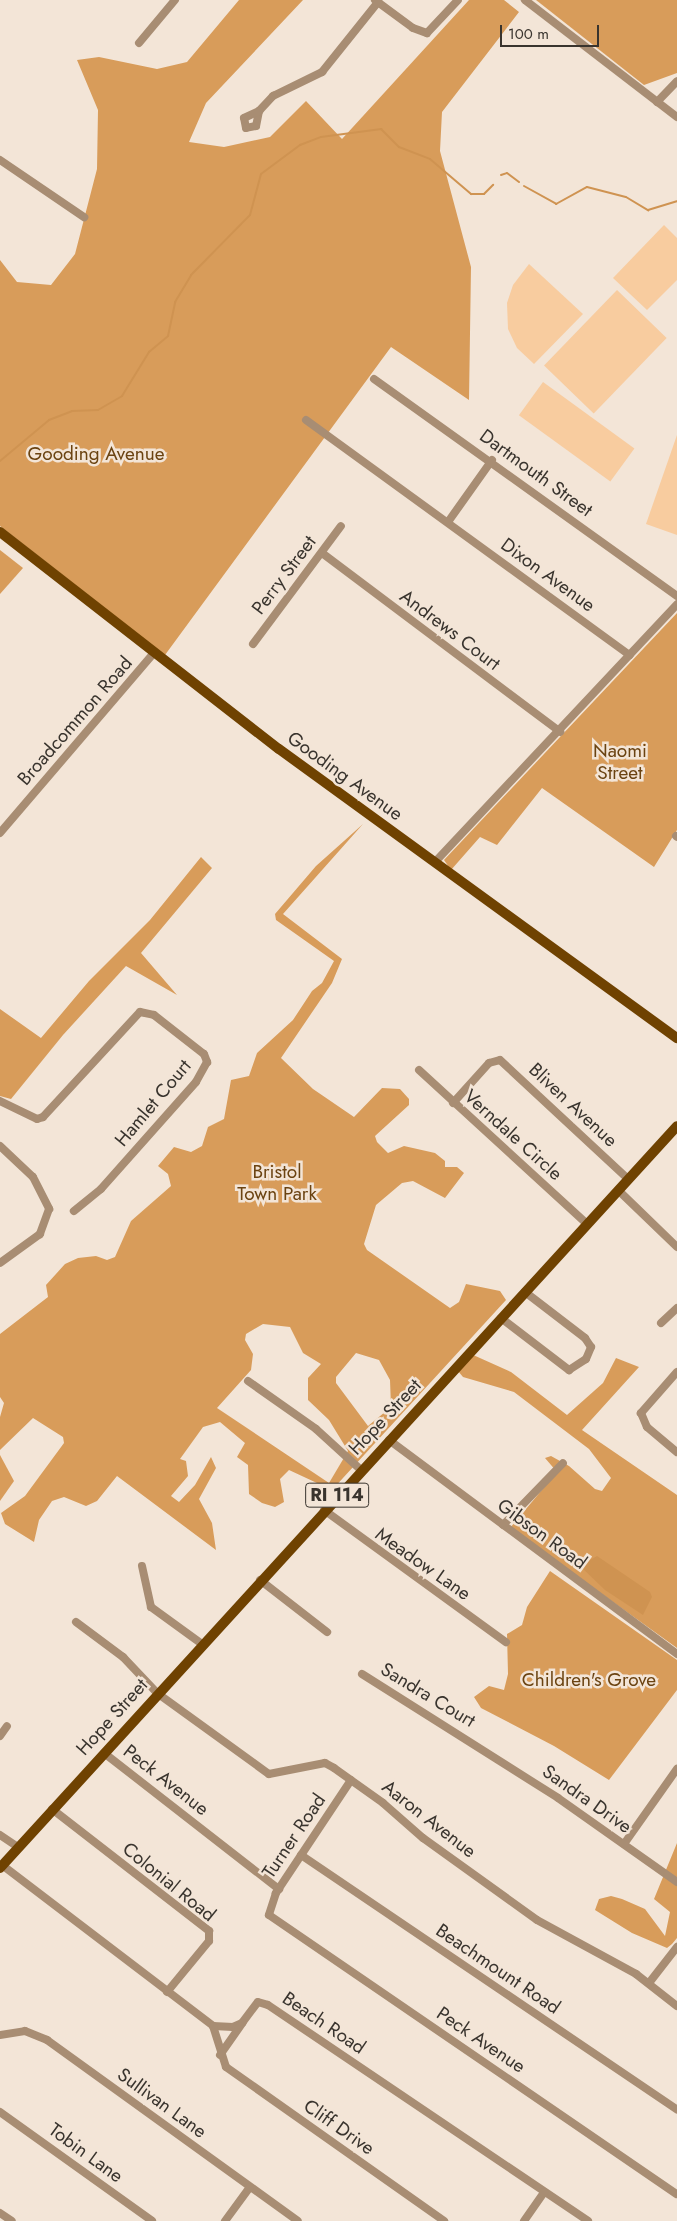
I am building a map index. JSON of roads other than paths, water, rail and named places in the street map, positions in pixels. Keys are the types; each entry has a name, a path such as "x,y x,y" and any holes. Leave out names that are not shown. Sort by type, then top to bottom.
{"main road":[{"name":"Gooding Avenue","path":"0,532 154,653 435,862 677,1038"},
{"name":"Hope Street","path":"1,1867 360,1469 390,1440 677,1126"}],"street":[{"path":"139,42 175,0"},
{"path":"259,111 273,96 322,72 377,1 413,28 427,33 458,0"},
{"path":"524,0 677,117"},
{"path":"657,102 677,81"},
{"path":"0,160 84,217"},
{"name":"Dartmouth Street","path":"374,379 492,460 677,596"},
{"name":"Dixon Avenue","path":"306,420 630,655"},
{"path":"448,522 492,460"},
{"name":"Perry Street","path":"253,644 341,526"},
{"name":"Andrews Court","path":"322,553 560,732"},
{"path":"435,862 560,732 677,604"},
{"name":"Broadcommon Road","path":"0,833 154,653"},
{"name":"Hamlet Court","path":"0,1101 37,1119 43,1117 140,1012 154,1015 204,1054 207,1062 196,1082 102,1189 74,1211"},
{"name":"Bliven Avenue","path":"453,1103 494,1058 502,1061 628,1179"},
{"name":"Verndale Circle","path":"419,1070 587,1224"},
{"path":"0,1146 34,1177 49,1209 40,1234 0,1263"},
{"path":"618,1190 677,1247"},
{"path":"500,1318 569,1370 586,1359 591,1347 585,1338 525,1292"},
{"path":"661,1324 677,1308"},
{"path":"677,1372 641,1413 647,1428 677,1452"},
{"path":"248,1381 316,1429 360,1469"},
{"name":"Gibson Road","path":"390,1440 677,1654"},
{"path":"503,1525 563,1463"},
{"name":"Meadow Lane","path":"324,1510 506,1642"},
{"path":"142,1566 151,1607 202,1644"},
{"path":"260,1580 327,1632"},
{"name":"Aaron Avenue","path":"76,1622 123,1657 157,1693 272,1775 325,1763 351,1780 423,1838 538,1920 648,1983 677,2006"},
{"name":"Sandra Court","path":"362,1674 478,1744"},
{"path":"0,1736 7,1726"},
{"name":"Sandra Drive","path":"478,1744 677,1882"},
{"name":"Peck Avenue","path":"104,1752 279,1889"},
{"path":"624,1844 677,1769"},
{"name":"Turner Road","path":"268,1913 279,1889 351,1780"},
{"name":"Colonial Road","path":"52,1809 209,1932 209,1941 167,1992"},
{"path":"0,1835 18,1847"},
{"name":"Beachmount Road","path":"301,1855 677,2110"},
{"path":"1,1867 213,2026 226,2029 242,2023"},
{"name":"Peck Avenue","path":"268,1913 275,1922 677,2194"},
{"path":"648,1983 677,1946"},
{"name":"Beach Road","path":"242,2023 258,2002 268,2005 588,2221"},
{"path":"220,2055 242,2023"},
{"name":"Cliff Drive","path":"213,2026 220,2055 232,2071 444,2221"},
{"name":"Sullivan Lane","path":"0,2035 25,2031 47,2040 298,2221"},
{"name":"Tobin Lane","path":"0,2112 152,2221"},
{"path":"226,2221 250,2187"},
{"path":"524,2221 544,2192"},
{"path":"0,2213 12,2221"}],"waterway":[{"path":"0,461 49,420 72,411 98,410 122,396 149,352 168,336 175,302 191,275 250,215 261,174 300,145 321,137 381,129 399,147 430,159 471,194 484,194 493,185"},
{"path":"501,175 507,173 519,182"},
{"path":"524,186 556,204 587,187 626,197 648,210 677,201"}],"park label":[{"name":"Naomi Street","path":"620,762"},
{"name":"Bristol Town Park","path":"277,1183"},
{"name":"Children's Grove","path":"589,1680"}]}
